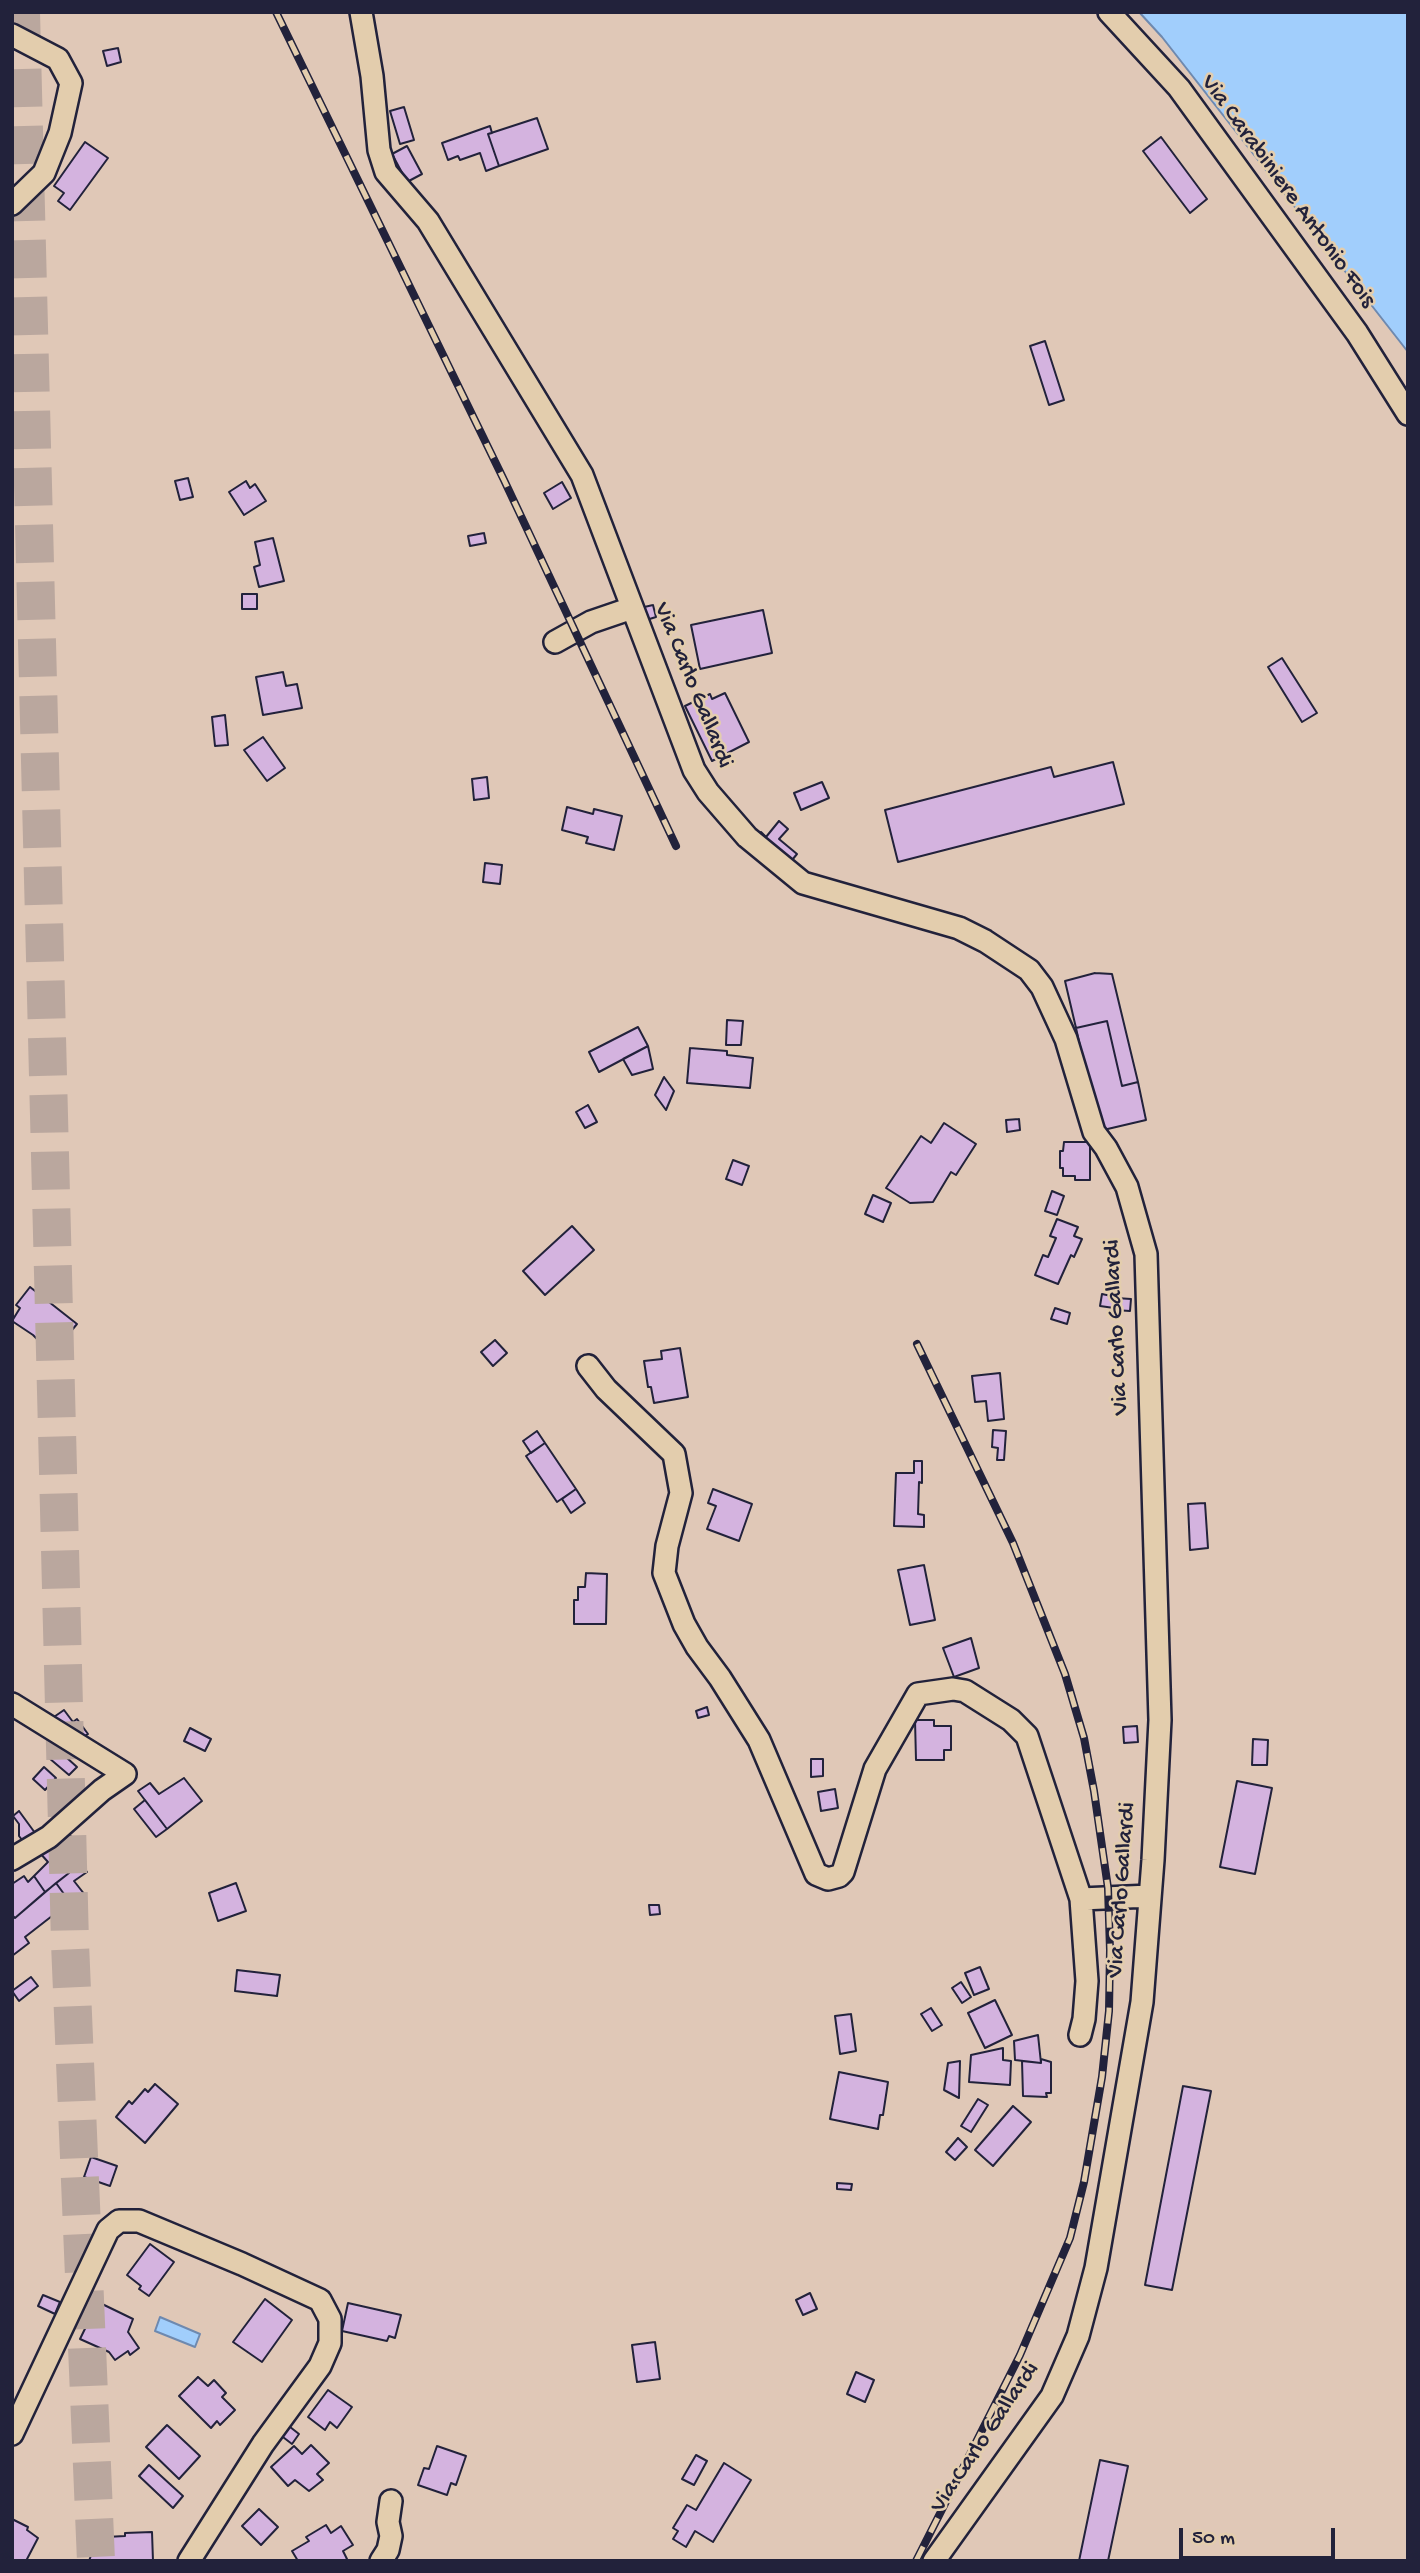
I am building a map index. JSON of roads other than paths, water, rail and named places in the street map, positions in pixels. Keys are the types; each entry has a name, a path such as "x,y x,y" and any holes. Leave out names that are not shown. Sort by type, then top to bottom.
{"street":[{"name":"Via Carlo Gallardi","path":"361,12 372,76 379,150 386,172 428,221 582,475 694,771 708,792 747,837 803,883 959,929 985,941 1029,970 1042,987 1066,1040 1094,1132 1127,1186 1146,1254 1160,1720 1142,2002 1096,2268 1078,2336 1052,2396 934,2561"},
{"name":"Via Carabiniere Antonio Fois","path":"1109,12 1187,99 1357,333 1408,414"},
{"path":"12,35 58,59 71,83 60,133 44,173 12,204"},
{"path":"555,642 591,622 632,608"},
{"path":"588,1366 606,1389 674,1454 681,1493 667,1546 664,1573 684,1624 697,1647 759,1740 816,1874 828,1879 843,1872 875,1769 918,1694 953,1689 965,1691 1011,1720 1027,1736 1081,1899 1087,1981 1080,2035"},
{"path":"12,1704 125,1774 102,1790 49,1837 12,1859"},
{"path":"1081,1899 1150,1896"},
{"path":"12,2434 108,2230 119,2221 139,2221 320,2300 330,2319 330,2343 320,2366 263,2444 189,2561"},
{"path":"382,2561 391,2536 388,2522 391,2501"}],"water":[{"path":"1139,12 1408,12 1408,352 1162,37"},
{"path":"160,2317 200,2334 195,2347 155,2331"}],"tunnel":[{"path":"21,12 70,1943 96,2561"}],"railway":[{"path":"276,12 504,480 676,846"},
{"path":"916,2561 1020,2355 1070,2238 1084,2182 1102,2077 1109,2011 1110,1950 1108,1888 1094,1791 1084,1738 1065,1674 1013,1543 917,1344"}]}
